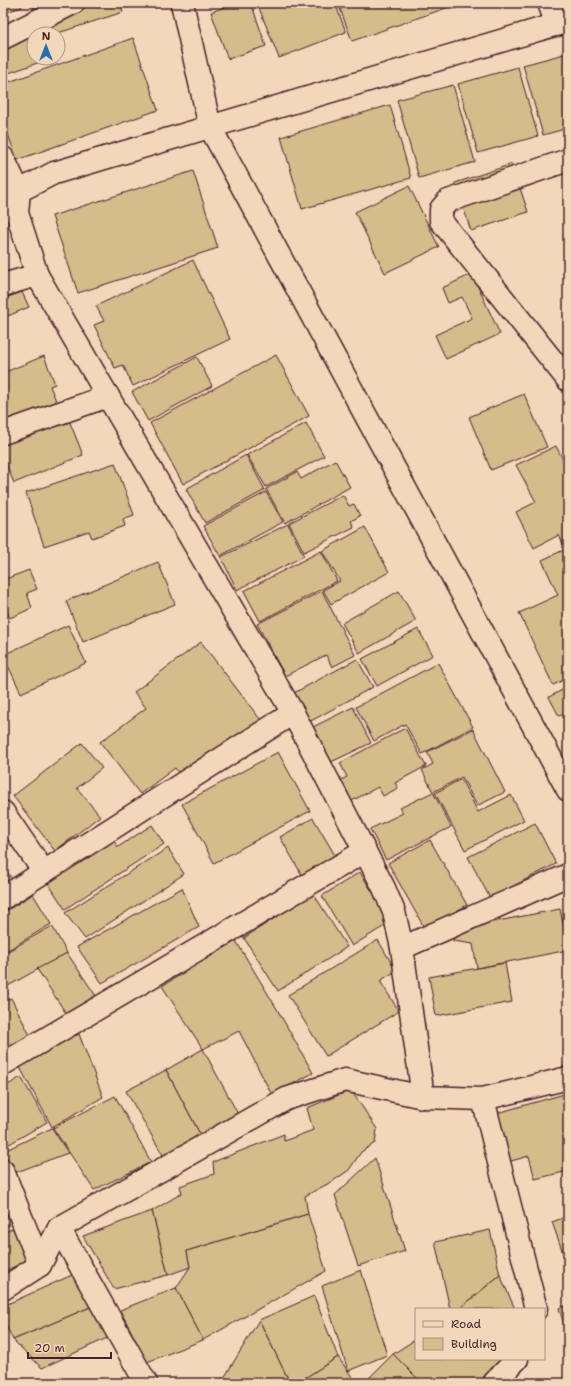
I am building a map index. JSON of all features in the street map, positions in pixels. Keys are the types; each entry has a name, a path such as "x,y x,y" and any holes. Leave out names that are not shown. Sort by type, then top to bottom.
{"street":[{"path":"3,38 73,3"},
{"path":"182,3 210,127 568,790"},
{"path":"19,191 54,173 562,23 549,3"},
{"path":"3,158 19,191 17,213 37,275 293,713 384,888 394,912 402,948 423,1097"},
{"path":"568,160 448,201 441,209 440,221 568,380"},
{"path":"3,285 37,275"},
{"path":"3,434 108,396"},
{"path":"3,898 293,713"},
{"path":"3,812 44,872"},
{"path":"3,1064 365,851"},
{"path":"402,948 568,875"},
{"path":"3,1289 40,1265 59,1228 286,1099 345,1080 423,1097 483,1099 568,1078"},
{"path":"483,1099 536,1308"},
{"path":"3,1171 40,1265"},
{"path":"59,1228 146,1383"},
{"path":"494,1383 516,1360"}],"building":[{"path":"3,3 20,3 22,7 3,13"},
{"path":"120,3 123,12 66,30 66,26 40,26 32,4"},
{"path":"236,3 251,3 266,46 228,59 211,12"},
{"path":"257,3 335,3 346,32 279,58"},
{"path":"338,3 448,3 449,7 352,41"},
{"path":"452,3 472,3 454,9"},
{"path":"26,38 26,66 29,66 3,75 3,46"},
{"path":"133,38 158,110 17,160 3,120 3,84 54,66 66,66 66,62"},
{"path":"568,53 568,128 543,135 523,65"},
{"path":"518,67 538,136 478,153 458,84"},
{"path":"453,85 475,162 419,178 397,100"},
{"path":"390,105 411,178 302,209 281,137"},
{"path":"512,164 528,212 471,231 455,183"},
{"path":"193,171 218,248 78,293 52,216"},
{"path":"409,186 439,247 385,273 355,212"},
{"path":"193,260 230,339 133,386 123,365 115,368 94,325 104,321 96,306"},
{"path":"472,274 500,334 446,359 435,335 472,318 462,297 448,303 442,288"},
{"path":"22,292 29,307 3,318 3,299"},
{"path":"276,355 309,416 183,484 150,423"},
{"path":"44,356 55,384 50,386 57,403 3,429 3,373"},
{"path":"197,357 212,386 148,421 132,392"},
{"path":"524,394 547,447 491,470 469,417"},
{"path":"67,415 83,455 14,483 3,456 3,441"},
{"path":"306,423 324,456 266,487 247,455"},
{"path":"556,446 568,469 568,542 563,544 559,535 534,548 516,512 536,502 516,465"},
{"path":"246,455 265,490 205,523 186,489"},
{"path":"335,460 350,487 285,523 266,489 297,472 301,479"},
{"path":"115,463 134,515 123,519 125,526 92,538 89,531 44,546 26,493"},
{"path":"266,492 283,522 220,556 203,526"},
{"path":"343,495 349,506 354,504 360,516 351,521 354,527 304,552 289,523"},
{"path":"288,524 304,556 237,590 221,557"},
{"path":"365,527 389,572 331,604 323,590 340,581 322,551"},
{"path":"568,548 568,678 553,685 519,613 558,595 542,560"},
{"path":"321,551 337,581 260,621 244,591"},
{"path":"158,562 175,604 83,642 66,601"},
{"path":"29,570 37,589 27,593 32,608 10,618 3,603 3,580"},
{"path":"322,591 355,655 332,667 326,655 285,676 257,624"},
{"path":"399,591 416,621 359,653 342,623"},
{"path":"68,625 86,663 21,693 3,655"},
{"path":"418,629 433,655 377,686 362,659"},
{"path":"201,642 263,723 181,776 175,768 140,794 100,742 146,708 134,692"},
{"path":"357,659 373,687 309,722 294,693"},
{"path":"438,663 473,727 422,754 405,724 374,741 356,707"},
{"path":"568,687 568,712 559,716 549,697"},
{"path":"353,707 371,743 329,763 311,728"},
{"path":"405,728 426,766 395,783 398,788 383,796 378,787 346,804 335,783 347,777 340,763"},
{"path":"473,729 505,792 477,806 462,777 433,792 422,770 433,764 427,752"},
{"path":"82,743 102,768 77,788 100,816 55,851 13,796"},
{"path":"278,752 310,811 214,863 182,804"},
{"path":"461,779 478,812 511,795 524,820 465,850 435,793"},
{"path":"433,792 451,827 386,860 370,829 403,813 400,808"},
{"path":"313,818 339,862 306,882 280,837"},
{"path":"535,823 556,864 490,898 468,857"},
{"path":"152,825 164,844 65,909 44,877 110,835 118,847"},
{"path":"430,840 467,905 425,929 388,863"},
{"path":"168,848 184,874 85,939 65,913"},
{"path":"3,865 12,879 3,884"},
{"path":"360,872 391,922 352,946 322,896"},
{"path":"182,888 199,927 102,983 77,947"},
{"path":"313,893 347,947 278,991 244,938"},
{"path":"33,894 51,924 3,953 3,913"},
{"path":"560,909 568,950 477,968 473,944 453,941 456,929"},
{"path":"52,926 67,953 8,986 3,977 3,954"},
{"path":"378,940 396,971 380,981 399,1011 326,1056 288,995"},
{"path":"236,941 313,1073 272,1095 239,1031 203,1049 162,986"},
{"path":"67,953 98,999 69,1018 37,969"},
{"path":"505,963 512,1002 436,1016 429,977"},
{"path":"3,984 8,994 3,997"},
{"path":"11,998 37,1049 3,1066 3,1002"},
{"path":"79,1034 103,1097 52,1127 17,1062"},
{"path":"203,1049 239,1116 201,1136 166,1070"},
{"path":"166,1070 201,1136 164,1157 126,1091"},
{"path":"21,1077 47,1122 6,1146 3,1141 3,1088"},
{"path":"351,1090 377,1129 375,1143 361,1152 349,1170 333,1181 305,1196 308,1214 187,1251 190,1267 168,1275 152,1211 182,1193 180,1186 214,1174 213,1162 284,1134 284,1141 313,1130 307,1108"},
{"path":"568,1093 568,1171 535,1179 529,1156 504,1163 490,1115"},
{"path":"115,1096 151,1162 94,1190 53,1128"},
{"path":"52,1128 68,1153 14,1173 4,1151"},
{"path":"375,1158 405,1251 358,1266 335,1195"},
{"path":"3,1196 16,1222 3,1228"},
{"path":"152,1211 168,1275 114,1289 83,1236"},
{"path":"308,1214 326,1271 203,1340 176,1288 190,1267 187,1251"},
{"path":"568,1216 568,1248 562,1250 552,1222"},
{"path":"14,1228 30,1259 3,1272 3,1233"},
{"path":"490,1230 500,1275 460,1308 450,1308 435,1242"},
{"path":"568,1248 568,1269 562,1250"},
{"path":"361,1270 387,1355 348,1371 322,1286"},
{"path":"81,1271 100,1303 13,1340 3,1319 3,1306"},
{"path":"500,1275 515,1308 460,1308"},
{"path":"176,1288 203,1340 147,1362 120,1310"},
{"path":"314,1296 338,1357 297,1383 290,1383 259,1320"},
{"path":"100,1303 116,1334 42,1368 13,1340"},
{"path":"568,1305 568,1338 559,1308"},
{"path":"259,1320 290,1383 227,1383 224,1378"},
{"path":"415,1340 415,1360 504,1360 483,1383 422,1383 393,1354"},
{"path":"393,1354 422,1383 364,1383"},
{"path":"338,1357 355,1381 352,1383 297,1383"},
{"path":"224,1378 227,1383 213,1383"}]}
